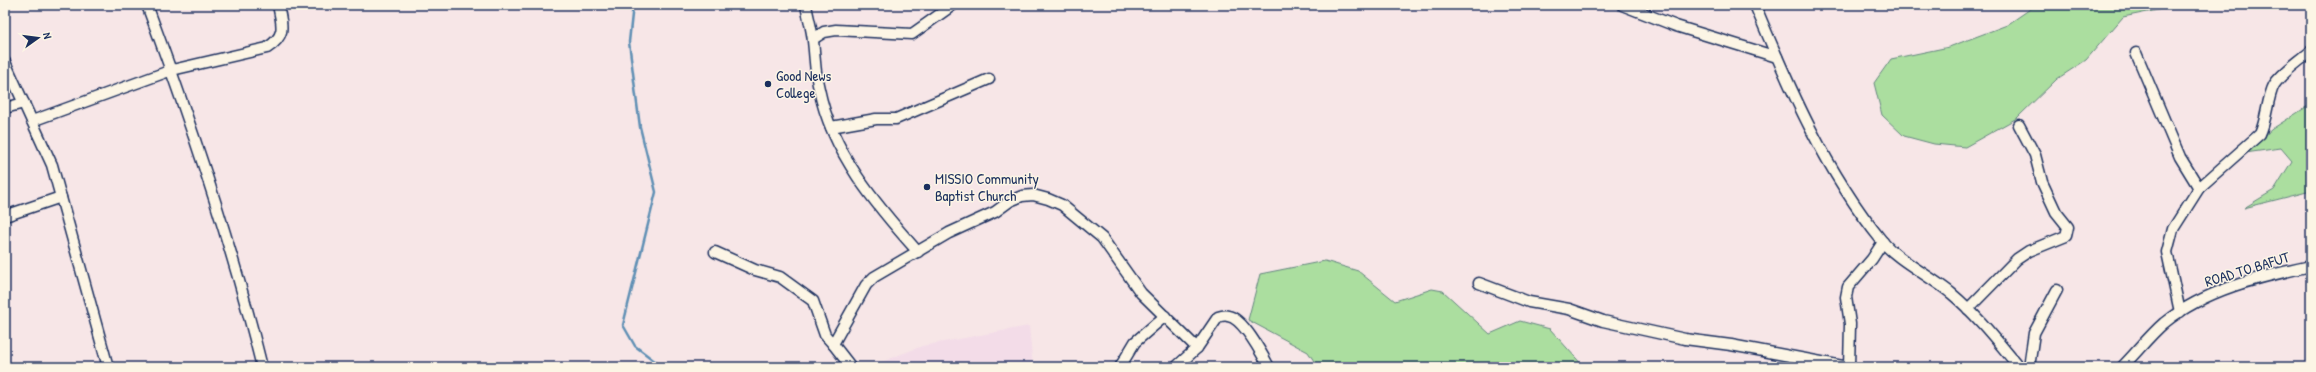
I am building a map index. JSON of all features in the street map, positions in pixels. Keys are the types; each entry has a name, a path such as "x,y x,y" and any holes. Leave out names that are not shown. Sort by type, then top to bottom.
{"street":[{"path":"147,5 172,70 220,220 262,367"},
{"path":"32,121 172,70 267,48 278,41 282,28 278,5"},
{"path":"806,5 813,39 818,89 831,127 849,162 879,209 918,252"},
{"path":"813,39 824,32 836,30 912,34 953,5"},
{"path":"1622,5 1676,26 1777,57"},
{"path":"1755,5 1815,139 1853,201 1883,242 1934,280 1968,309 2019,367"},
{"path":"2180,312 2169,263 2169,240 2173,229 2199,188 2260,134 2266,121 2273,87 2311,51"},
{"path":"2136,53 2180,157 2199,188"},
{"path":"5,62 52,165 108,367"},
{"path":"831,127 876,119 896,119 990,79"},
{"path":"5,108 24,103"},
{"path":"1968,309 2017,259 2029,251 2066,236 2068,232 2068,227 2056,212 2042,182 2035,155 2019,125"},
{"path":"833,344 866,285 874,277 1022,196 1032,195 1048,199 1081,219 1102,238 1141,292 1197,348"},
{"path":"5,216 61,197"},
{"path":"1479,283 1529,302 1569,309 1610,323 1684,339 1731,345 1848,367 1850,324 1846,297 1848,287 1883,242"},
{"path":"715,252 755,270 780,277 813,301 825,335 851,367"},
{"name":"ROAD TO BAFUT","path":"2126,366 2163,324 2180,312 2218,292 2311,266"},
{"path":"2029,367 2034,334 2057,290"},
{"path":"1120,367 1134,342 1165,316"},
{"path":"1176,367 1197,348 1218,317 1228,316 1236,320 1254,341 1269,367"}],"shaded area":[{"path":"1029,326 1033,367 869,367 922,346"}],"green space":[{"path":"2036,5 2182,5 2123,17 2086,60 2057,79 2017,118 1965,147 1934,144 1904,136 1882,115 1874,83 1891,59 1949,47 2007,25"},
{"path":"2311,104 2311,191 2244,208 2274,190 2292,161 2281,148 2245,153 2272,129"},
{"path":"1325,261 1358,271 1395,301 1432,289 1443,291 1490,334 1520,321 1550,329 1584,367 1318,367 1308,352 1248,320 1260,274"}],"waterway":[{"path":"633,5 629,42 640,127 656,192 623,325 635,346 656,362 658,367"}],"place":[{"name":"Good News College","path":"768,84"},
{"name":"MISSIO Community Baptist Church","path":"927,187"}]}
